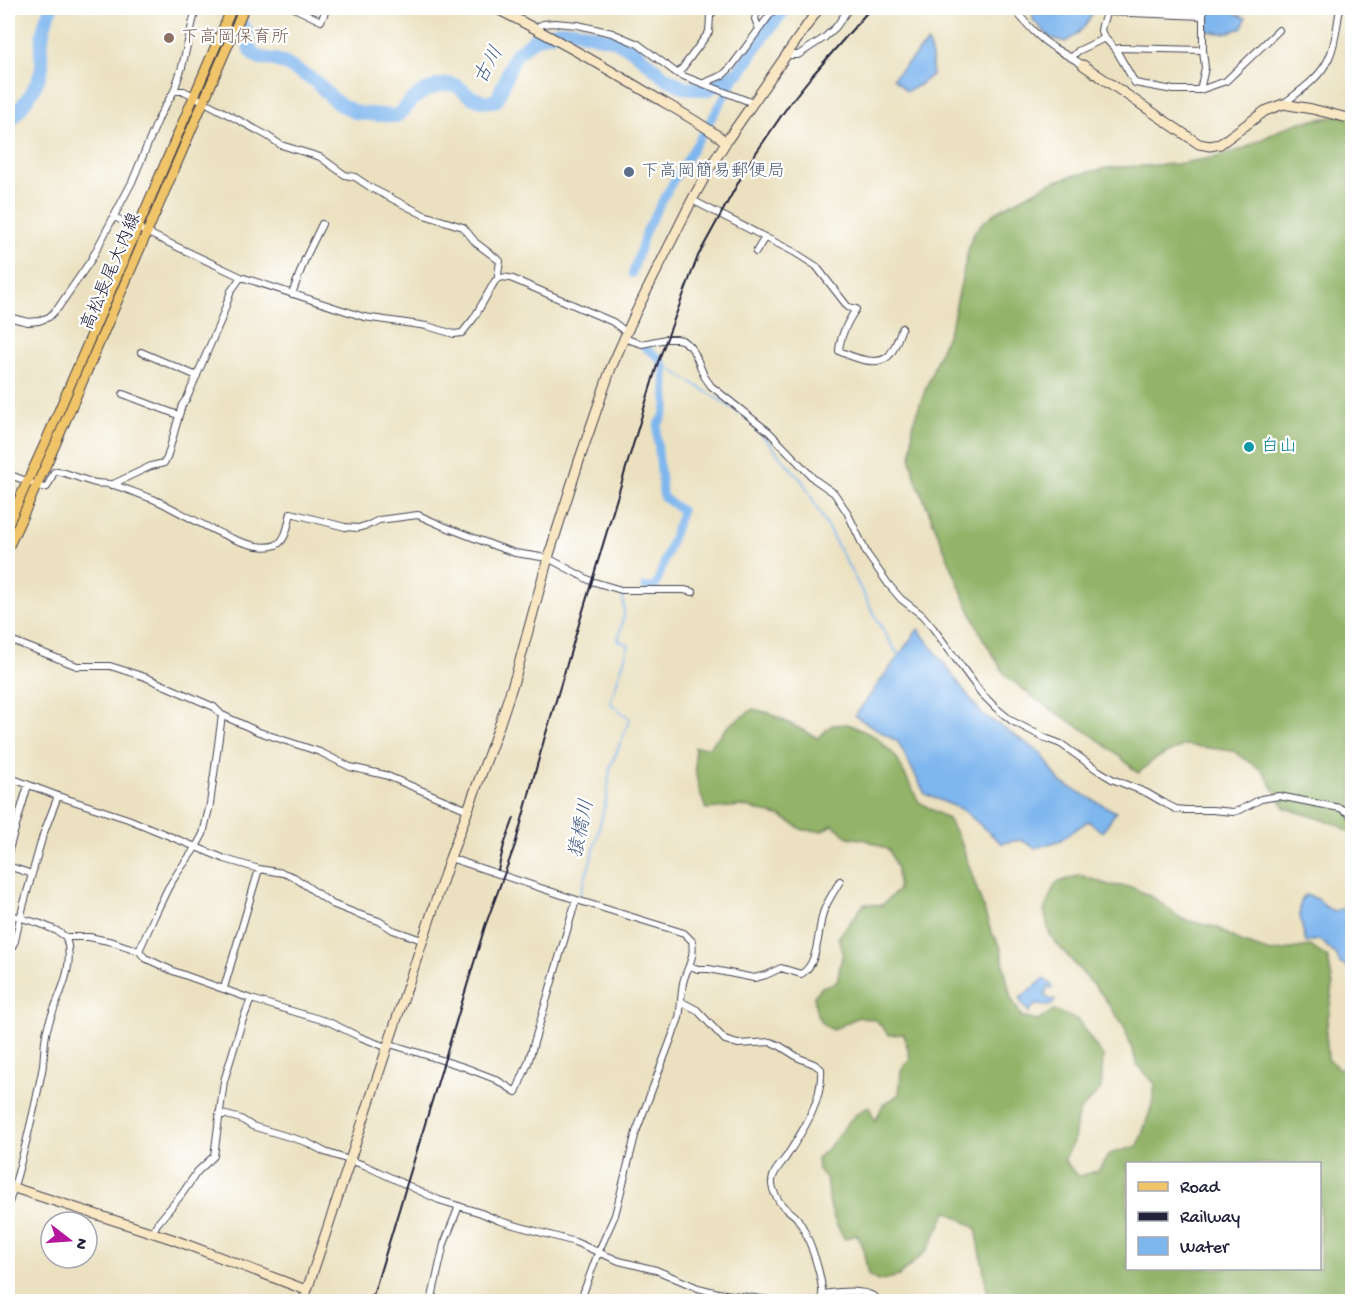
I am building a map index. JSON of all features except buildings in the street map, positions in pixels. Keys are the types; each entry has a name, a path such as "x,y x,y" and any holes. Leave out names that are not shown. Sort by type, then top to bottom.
{"main road":[{"name":"高松長尾大内線","path":"8,548 32,483 199,99 232,8"},
{"name":"高松長尾大内線","path":"199,99 243,10"},
{"name":"高松長尾大内線","path":"8,524 32,483"}],"street":[{"path":"8,317 28,322 49,317 58,308 91,260 132,182 160,114 174,91 196,8"},
{"path":"294,8 321,21 327,8"},
{"path":"495,8 598,63 711,130 726,142"},
{"path":"678,74 708,32 710,16 716,8"},
{"path":"758,8 754,19 759,29"},
{"path":"705,84 723,75 731,67 775,8"},
{"path":"303,1302 422,940 516,675 548,558 579,461 624,335 692,200 726,142 819,8"},
{"path":"786,55 798,55 824,38 836,27 849,8"},
{"path":"1013,8 1030,29 1053,47 1072,57 1199,144 1210,146 1220,144 1265,111 1283,105 1308,85 1330,57 1340,8"},
{"path":"1200,90 1205,68 1203,8"},
{"path":"1203,16 1108,10 1101,31 1116,50 1135,83 1173,90 1200,90 1226,81 1279,30"},
{"path":"537,29 543,24 555,23 578,25 612,33 638,44 678,74 753,103"},
{"path":"1072,57 1078,51 1105,38"},
{"path":"1116,50 1120,48 1203,50"},
{"path":"114,217 242,277 364,317 427,326 454,334 462,333 466,328 498,278 500,261 476,243 463,227 424,214 373,189 356,177 345,175 320,157 281,145 184,91 174,91"},
{"path":"1283,105 1353,119"},
{"path":"692,200 794,252 816,266 848,307 856,309 843,335 839,351 853,357 875,361 887,357 895,346 902,328"},
{"path":"292,294 305,259 322,224"},
{"path":"756,252 765,237"},
{"path":"111,485 151,466 164,463 182,405 197,376 231,291 242,277"},
{"path":"498,278 513,279 613,322 624,335 642,344 676,339 682,340 691,347 711,386 769,432 814,479 834,493 847,512 867,554 889,585 901,599 922,615 981,693 1012,721 1061,744 1112,779 1147,793 1176,809 1233,812 1261,799 1279,796 1340,808 1353,817"},
{"path":"141,352 197,376"},
{"path":"123,394 178,415"},
{"path":"8,474 44,488 47,487 54,471 98,484 111,485 155,500 244,543 256,546 266,547 279,543 284,538 291,513 345,527 358,528 379,520 418,515 515,553 548,558 591,581 623,590 693,592"},
{"path":"8,639 77,666 110,666 145,677 214,706 222,715 258,732 320,752 350,766 384,775 468,810"},
{"path":"140,951 168,888 196,847 202,834 208,813 222,715"},
{"path":"8,777 128,819 225,859 294,877 332,904 422,940"},
{"path":"8,853 28,785"},
{"path":"8,954 15,941 43,835 58,796"},
{"path":"450,858 684,933 692,941 694,953 683,985 679,1018 636,1132 615,1215 580,1302"},
{"path":"8,866 32,874"},
{"path":"224,988 259,869"},
{"path":"690,966 754,978 781,968 801,974 807,971 813,957 824,908 840,881"},
{"path":"66,938 89,937 140,951 145,958 156,964 251,999 329,1022 360,1037 464,1067 495,1079 516,1092 528,1063 578,900"},
{"path":"8,914 57,931 66,938 69,948 69,968 47,1027 45,1057 30,1128 10,1187 8,1206"},
{"path":"152,1233 197,1172 214,1156 224,1081 251,999"},
{"path":"682,1002 697,1010 725,1040 738,1044 771,1042 799,1059 814,1064 821,1070 822,1082 816,1102 802,1131 774,1173 771,1183 783,1205 799,1221 814,1256 822,1298 842,1291 869,1294 877,1297 880,1302"},
{"path":"219,1113 306,1142 325,1152 364,1165 439,1200 500,1221 575,1242 619,1261 656,1270 698,1288 717,1293 783,1302"},
{"path":"10,1187 207,1252 306,1290"},
{"path":"431,1302 444,1244 459,1206"}],"green space":[{"path":"1352,114 1352,834 1337,824 1285,808 1263,771 1233,751 1185,745 1155,759 1138,773 1092,735 1038,701 1006,676 983,639 963,595 916,480 911,461 913,423 952,323 970,242 982,223 1001,209 1050,183 1071,176 1106,168 1176,164 1216,157 1243,149 1301,122"},
{"path":"753,709 769,713 818,738 832,725 848,724 876,737 896,757 919,802 948,819 961,842 991,931 1001,948 1011,998 1022,1017 1038,1021 1053,1010 1078,1020 1103,1057 1101,1089 1078,1113 1074,1140 1064,1161 1079,1176 1098,1171 1109,1154 1138,1146 1152,1105 1155,1084 1137,1064 1124,1026 1102,995 1050,936 1044,910 1056,883 1080,875 1109,885 1132,887 1157,900 1182,919 1218,928 1240,942 1271,952 1310,946 1328,958 1333,986 1326,1033 1328,1059 1338,1068 1350,1069 1352,1067 1352,1301 989,1301 976,1228 947,1211 928,1249 899,1276 878,1281 868,1275 863,1249 857,1234 845,1239 836,1224 829,1202 826,1177 818,1170 817,1159 832,1144 849,1121 863,1109 869,1106 875,1121 883,1105 899,1094 901,1071 910,1058 904,1034 889,1035 876,1020 858,1017 833,1030 827,1027 818,1016 814,996 822,987 837,982 843,951 838,938 864,904 882,905 898,890 897,869 889,850 867,840 848,837 833,825 822,831 803,830 782,817 742,806 706,809 697,779 695,747 709,747 728,726"}],"water":[{"path":"1030,8 1094,8 1083,28 1065,42 1051,38 1033,20 1033,12"},
{"path":"1207,8 1233,8 1236,14 1246,18 1242,28 1224,33 1206,30 1209,22"},
{"path":"928,42 932,57 932,75 907,91 893,78"},
{"path":"918,629 981,713 1041,753 1060,782 1116,812 1102,832 1088,821 1059,841 1035,848 1021,840 1001,843 963,810 925,794 898,742 855,716"},
{"path":"1305,895 1318,899 1334,911 1349,907 1352,909 1352,954 1350,958 1352,968 1349,969 1346,965 1340,964 1336,954 1322,941 1306,943 1300,912 1300,905"},
{"path":"1044,979 1052,985 1052,988 1048,987 1046,997 1051,1000 1055,999 1054,1003 1049,1006 1036,1005 1029,1013 1019,999"}],"waterway":[{"name":"古川","path":"8,123 28,97 40,74 42,38 51,8"},
{"name":"古川","path":"229,8 246,31 250,49 254,55 284,63 315,81 336,102 357,113 396,116 420,94 441,85 457,86 478,100 497,100 515,55 534,39 559,31 575,31 614,40 633,50 666,78 684,87 707,90 740,71 756,45 785,8"},
{"path":"632,274 646,231 740,71"},
{"path":"644,347 658,357 664,365 667,405 658,424 657,435 663,497 682,511 655,588 645,587"},
{"path":"664,365 745,416 803,482 885,634 900,657"},
{"name":"猿橋川","path":"579,898 607,796 610,768 630,719 610,703 629,645 618,640 624,616 623,593"}],"railway":[{"path":"484,929 515,845 544,740 658,362 698,256 749,163 790,103 871,8"},
{"path":"498,870 514,818"},
{"path":"371,1302 486,923"}],"place":[{"name":"下高岡保育所","path":"169,38"},
{"name":"下高岡簡易郵便局","path":"629,172"},
{"name":"白山","path":"1249,447"}]}
